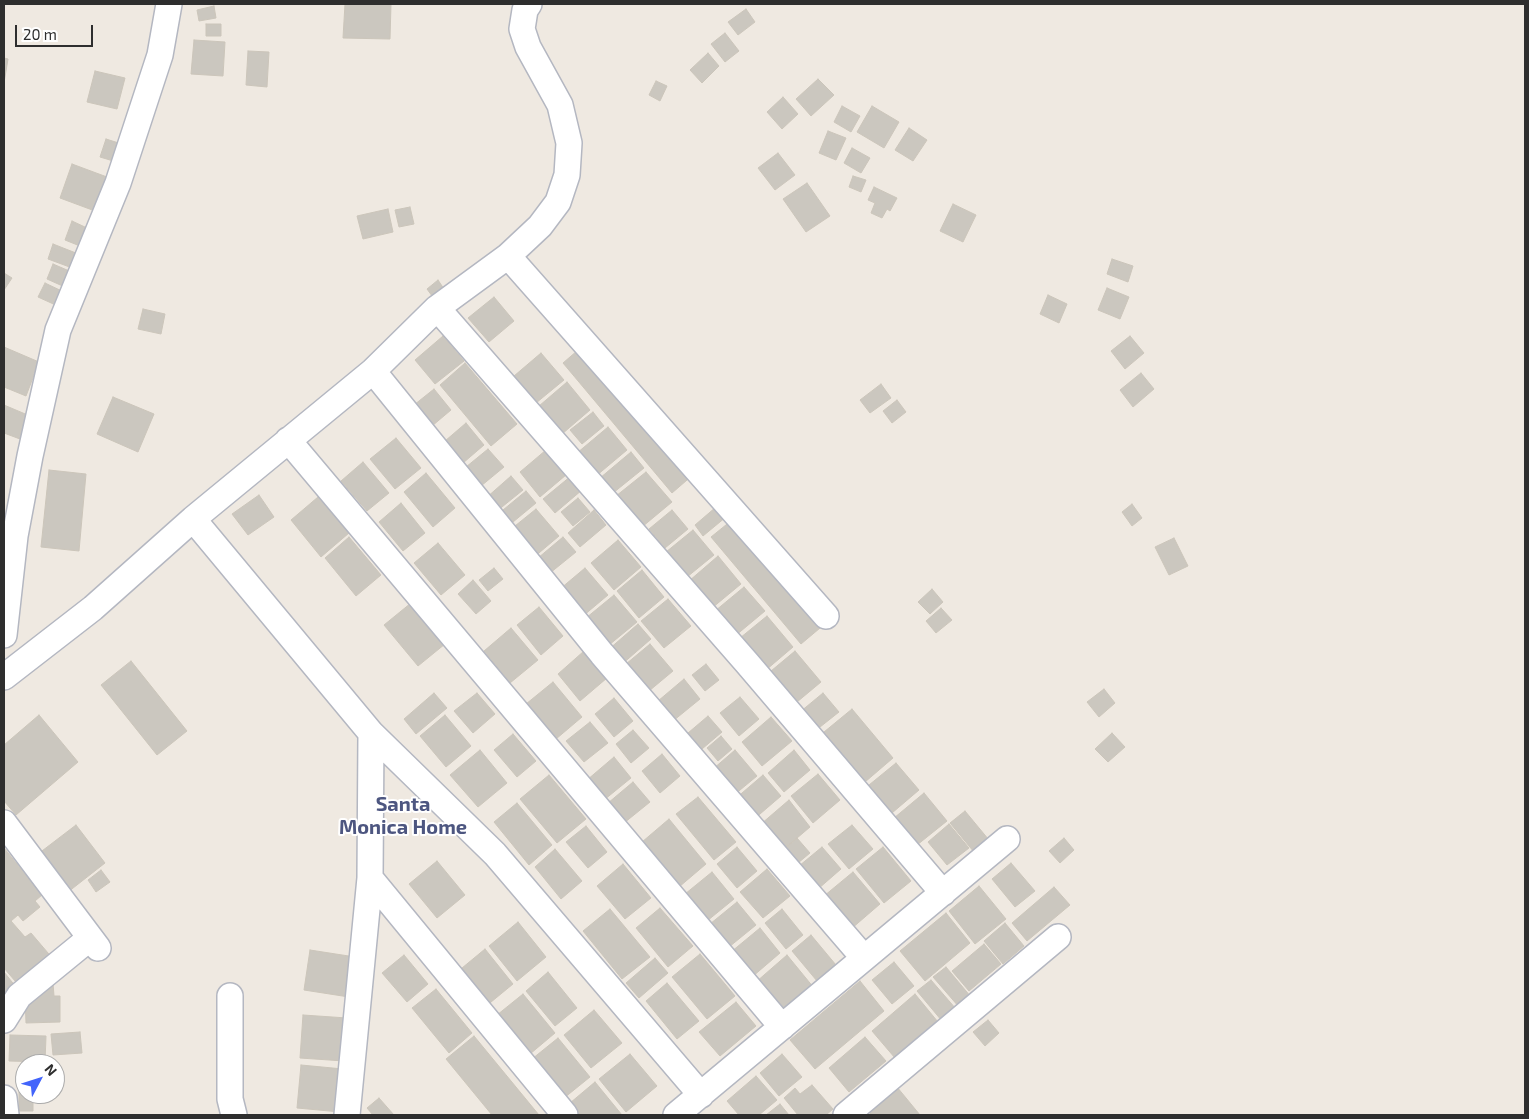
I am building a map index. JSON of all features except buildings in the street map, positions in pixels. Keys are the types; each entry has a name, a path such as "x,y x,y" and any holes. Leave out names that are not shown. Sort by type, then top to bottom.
{"street":[{"path":"4,635 15,536 30,456 58,330 118,183 160,55 169,4"},
{"path":"4,676 93,608 193,519 373,372 437,308 508,256 540,226 558,202 567,175 570,143 560,105 528,47 522,29 525,10 529,4"},
{"path":"508,256 826,616"},
{"path":"437,308 747,663 943,893"},
{"path":"373,372 602,654 864,958"},
{"path":"288,440 782,1027"},
{"path":"193,519 371,733 495,854 701,1095"},
{"path":"347,1115 370,878 371,733"},
{"path":"4,823 94,943 19,996 4,1020"},
{"path":"676,1115 1007,839"},
{"path":"370,878 565,1115"},
{"path":"846,1115 1058,937"},
{"path":"230,996 230,1099 234,1115"},
{"path":"4,1098 6,1115"}],"district":[{"name":"Santa Monica Home","path":"403,816"}]}
